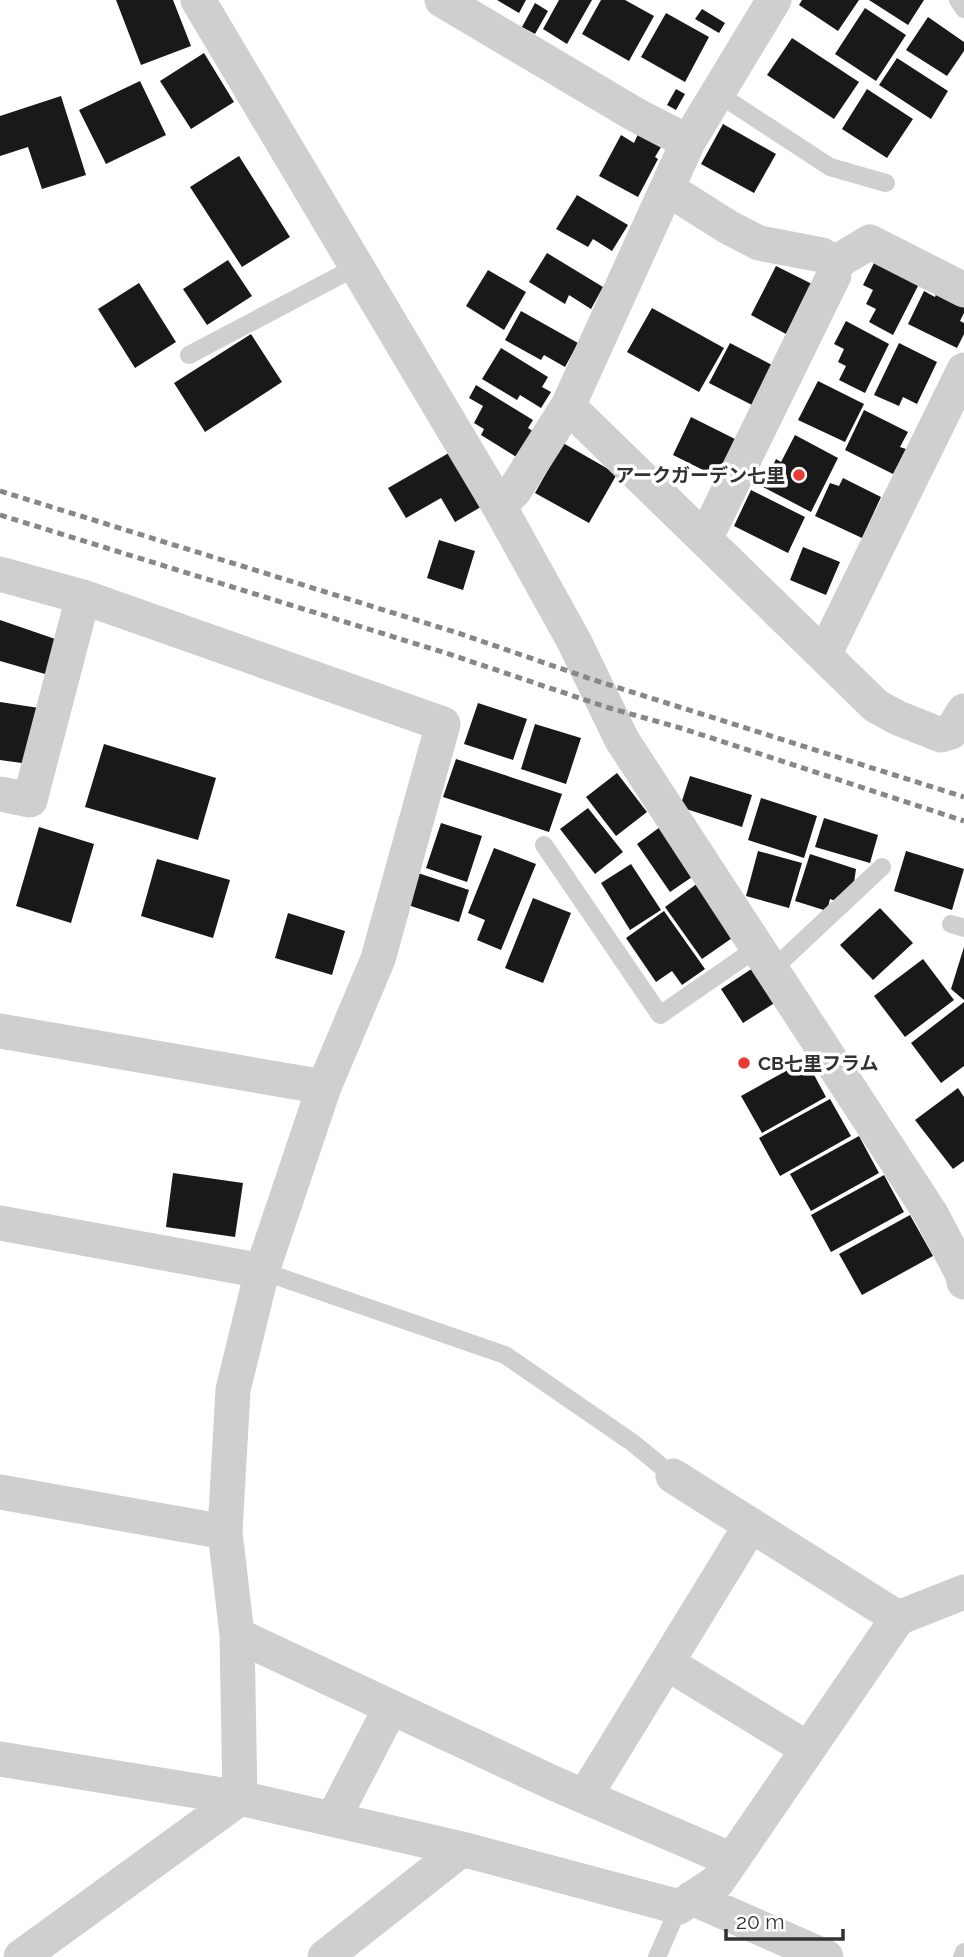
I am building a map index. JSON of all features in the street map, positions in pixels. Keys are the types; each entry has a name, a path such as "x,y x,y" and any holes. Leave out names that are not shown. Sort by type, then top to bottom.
{"street":[{"path":"198,0 499,506 574,640 622,740 930,1214 962,1273 964,1282"},
{"path":"442,0 636,115 688,142"},
{"path":"499,506 514,491 568,406 688,142 774,0"},
{"path":"668,189 759,243 822,255 835,263"},
{"path":"835,263 870,242 964,290"},
{"path":"705,539 834,275 835,263"},
{"path":"824,655 964,370"},
{"path":"568,406 876,706 941,735 951,732 964,711"},
{"path":"0,575 83,597 443,724 378,959 324,1087 262,1271 233,1390 225,1532 237,1635 240,1798"},
{"path":"0,794 30,800 83,597"},
{"path":"0,1031 324,1087"},
{"path":"0,1223 262,1271"},
{"path":"673,1476 898,1618"},
{"path":"0,1492 225,1532"},
{"path":"585,1796 751,1525"},
{"path":"686,1903 717,1882 898,1618 964,1592"},
{"path":"237,1635 585,1796 732,1860"},
{"path":"667,1663 808,1749"},
{"path":"333,1819 391,1707"},
{"path":"0,1759 240,1798 462,1849 686,1903 826,1957"},
{"path":"21,1957 240,1798"},
{"path":"325,1957 462,1849"}],"lane":[{"path":"958,0 964,9"},
{"path":"717,93 830,167 886,183"},
{"path":"189,355 356,267"},
{"path":"544,845 660,1015 764,959 882,867"},
{"path":"262,1271 505,1355 633,1443 673,1476"},
{"path":"657,1957 686,1903"}],"building":[{"path":"116,0 173,0 191,46 141,65"},
{"path":"497,0 526,0 519,13"},
{"path":"559,0 592,0 567,44 543,29"},
{"path":"601,0 625,0 654,16 629,61 582,34"},
{"path":"802,0 859,0 838,31 799,5"},
{"path":"869,0 924,0 908,25"},
{"path":"535,3 548,11 535,34 522,27"},
{"path":"865,8 906,35 876,81 835,54"},
{"path":"702,9 725,23 719,33 695,19"},
{"path":"666,13 709,37 685,82 641,57"},
{"path":"928,17 964,42 964,51 947,76 906,50"},
{"path":"792,38 859,82 834,119 767,75"},
{"path":"204,53 234,102 191,129 160,81"},
{"path":"897,58 948,91 931,119 879,85"},
{"path":"140,81 166,135 106,164 79,110"},
{"path":"676,89 685,94 676,110 667,105"},
{"path":"867,89 913,119 887,158 842,129"},
{"path":"61,96 86,175 42,189 28,147 0,156 0,116"},
{"path":"723,124 776,154 754,193 701,164"},
{"path":"638,134 661,147 655,157 658,159 638,197 599,176 621,135 634,143"},
{"path":"239,156 290,237 242,267 190,187"},
{"path":"577,195 628,225 612,251 593,239 588,247 556,229"},
{"path":"547,253 603,287 591,309 569,295 565,304 529,282"},
{"path":"228,260 252,296 207,325 183,289"},
{"path":"875,261 919,284 893,335 869,322 876,309 866,304 873,290 863,285"},
{"path":"776,266 812,284 786,334 751,315"},
{"path":"488,270 526,292 504,330 466,306"},
{"path":"139,283 176,342 135,368 98,309"},
{"path":"924,291 935,297 937,292 964,305 960,321 964,323 964,334 957,348 908,324"},
{"path":"652,308 724,348 699,392 627,352"},
{"path":"521,311 578,343 565,367 544,355 541,360 505,340"},
{"path":"846,321 889,344 865,393 839,380 846,366 838,362 844,349 834,344"},
{"path":"251,334 282,382 205,432 174,383"},
{"path":"730,343 772,365 752,405 709,383"},
{"path":"899,343 937,362 917,404 903,397 899,406 874,395"},
{"path":"501,348 548,377 542,387 551,392 541,408 520,395 517,400 482,379"},
{"path":"818,381 864,404 845,442 798,420"},
{"path":"476,385 533,420 528,428 534,432 518,458 481,435 484,429 474,423 483,406 469,398"},
{"path":"864,410 908,432 900,447 906,449 893,474 845,450"},
{"path":"691,417 735,439 717,477 673,455"},
{"name":"アークガーデン七里","path":"795,435 838,458 811,512 763,487 776,459 781,462"},
{"path":"563,443 617,474 589,523 535,493"},
{"path":"454,450 486,504 455,522 441,498 406,518 388,488"},
{"path":"843,478 881,497 862,538 815,516 830,483 839,486"},
{"path":"751,490 805,517 788,553 734,526"},
{"path":"439,540 475,551 463,590 427,578"},
{"path":"803,547 840,562 826,595 790,580"},
{"path":"0,620 61,641 52,676 0,661"},
{"path":"0,702 39,708 29,764 0,760"},
{"path":"478,703 527,719 513,760 464,744"},
{"path":"535,724 581,738 566,784 521,769"},
{"path":"104,744 216,778 198,840 85,807"},
{"path":"456,759 562,794 549,832 443,797"},
{"path":"617,773 647,812 616,836 586,797"},
{"path":"690,776 752,795 742,827 680,807"},
{"path":"761,798 817,816 804,858 748,840"},
{"path":"588,808 623,852 595,874 560,829"},
{"path":"824,818 878,835 870,863 815,847"},
{"path":"441,823 482,836 467,882 426,868"},
{"path":"39,827 94,844 71,923 16,906"},
{"path":"660,827 695,875 670,892 637,844"},
{"path":"494,848 536,864 501,950 477,940 485,920 468,913"},
{"path":"758,851 802,863 789,908 746,896"},
{"path":"906,851 964,869 952,910 894,891"},
{"path":"810,854 856,869 854,883 836,901 830,899 827,911 795,901"},
{"path":"157,859 230,880 213,938 141,916"},
{"path":"631,864 661,910 630,930 601,883"},
{"path":"418,873 469,890 459,922 408,905"},
{"path":"698,883 735,936 702,959 665,907"},
{"path":"533,898 571,913 543,983 505,968"},
{"path":"880,908 913,943 873,980 840,945"},
{"path":"664,911 705,969 682,985 672,971 656,982 626,938"},
{"path":"288,913 345,931 332,975 275,958"},
{"path":"964,947 964,1000 951,989"},
{"path":"923,959 954,1000 905,1037 874,996"},
{"path":"753,968 776,1002 743,1023 721,989"},
{"path":"964,1002 964,1066 941,1083 911,1043"},
{"path":"806,1060 826,1097 762,1133 741,1096"},
{"path":"958,1088 964,1097 964,1161 953,1169 915,1120"},
{"path":"830,1099 851,1136 780,1176 759,1138"},
{"path":"859,1136 879,1173 811,1211 790,1174"},
{"path":"173,1173 243,1183 235,1237 166,1227"},
{"path":"884,1175 904,1212 831,1252 811,1215"},
{"path":"910,1215 933,1256 862,1295 839,1254"}],"railway":[{"path":"0,491 458,633 594,680 964,797"},
{"path":"0,515 452,655 964,821"}],"place":[{"name":"アークガーデン七里","path":"799,475"},
{"name":"CB七里フラム","path":"744,1063"}]}
